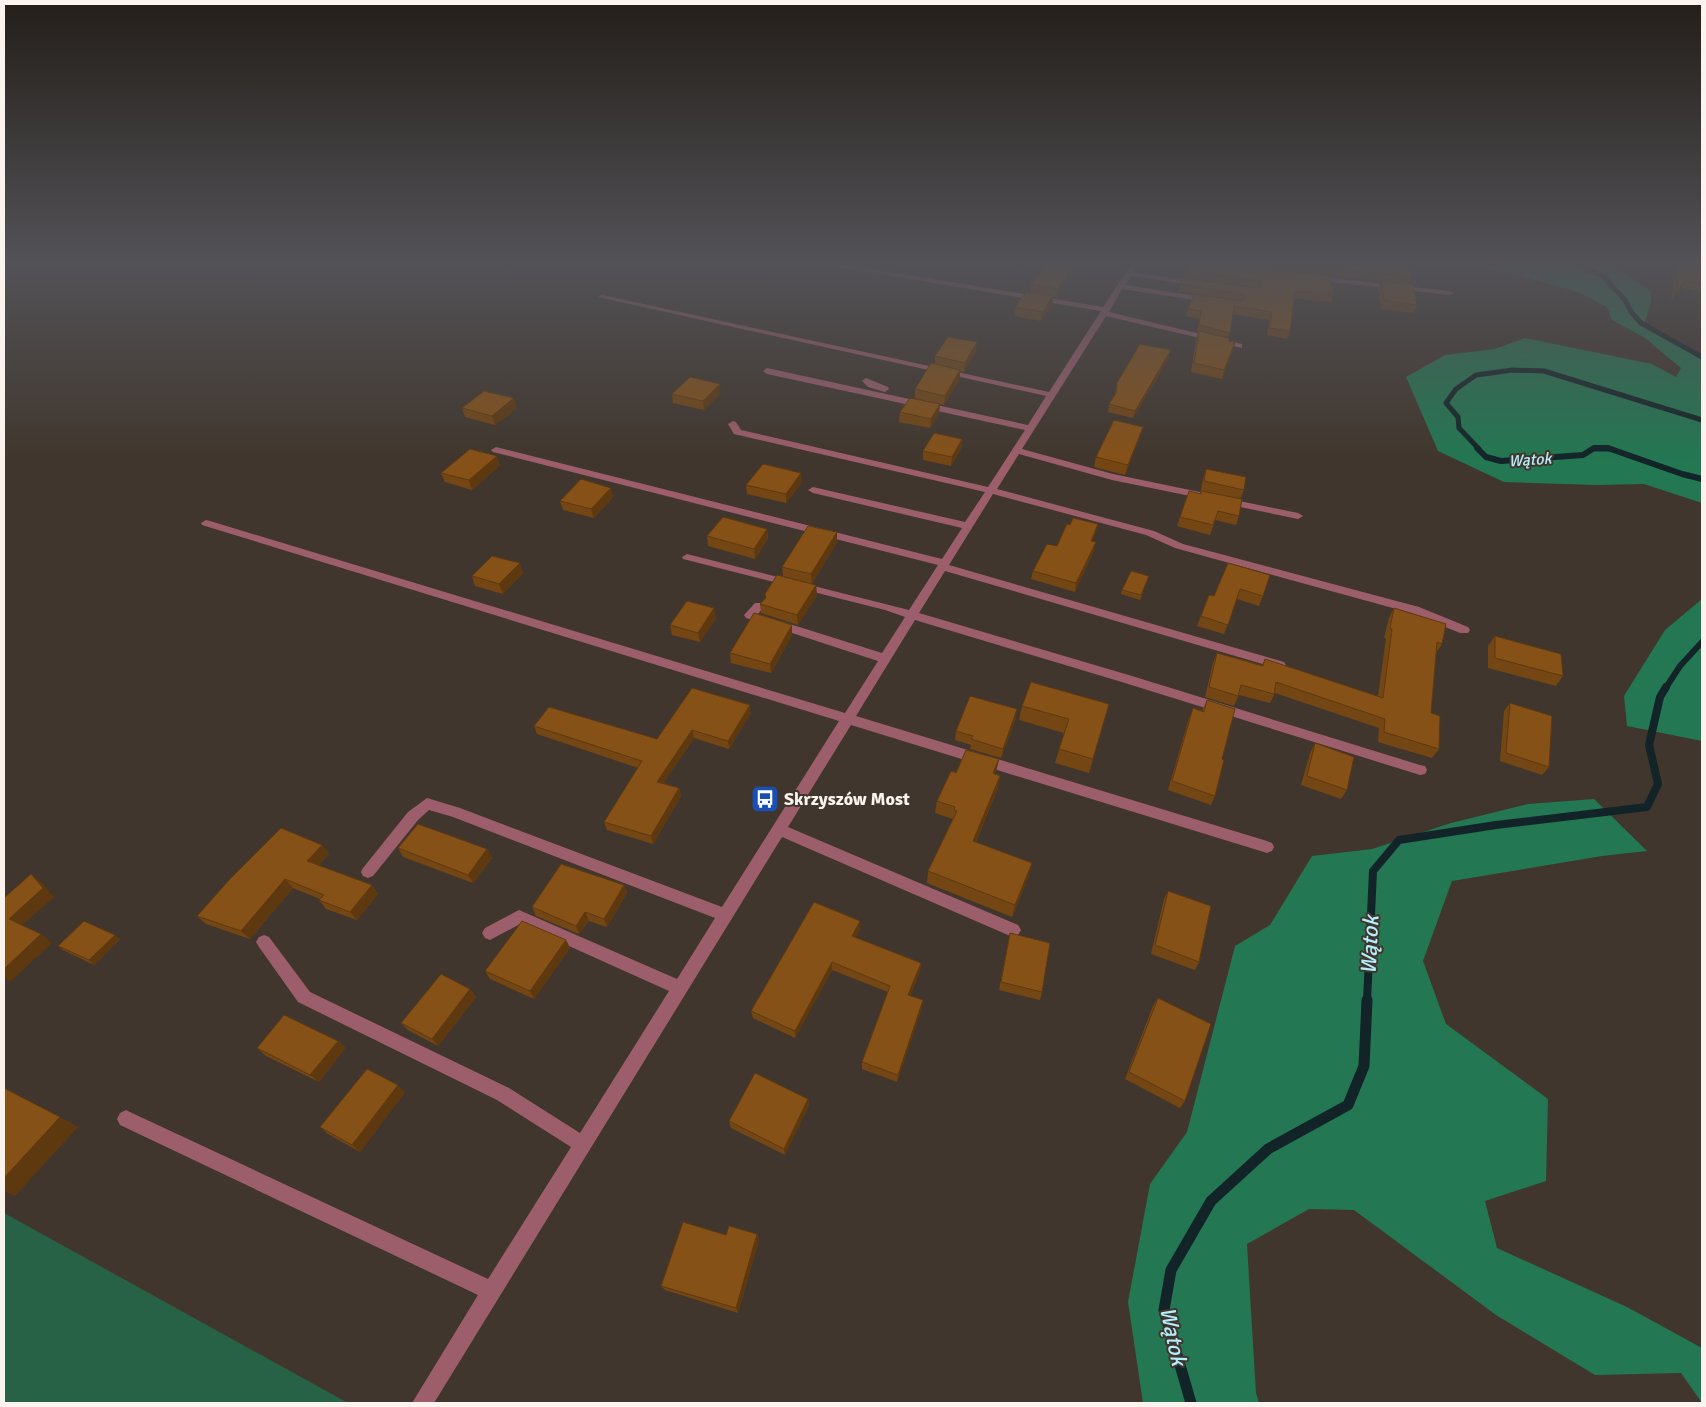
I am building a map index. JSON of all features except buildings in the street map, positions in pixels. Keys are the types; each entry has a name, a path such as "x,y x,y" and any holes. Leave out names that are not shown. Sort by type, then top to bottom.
{"street":[{"path":"757,331 1052,395"},
{"path":"422,1403 1015,450 1093,331"},
{"path":"1181,331 1239,346"},
{"path":"767,370 1032,424"},
{"path":"866,381 871,385 1032,424"},
{"path":"733,424 737,432 991,490 1150,533 1179,546 1415,610 1464,630"},
{"path":"496,450 944,565 1283,666"},
{"path":"1015,450 1112,476 1298,516"},
{"path":"813,490 969,526"},
{"path":"206,523 1268,847"},
{"path":"687,557 888,607 1420,770"},
{"path":"758,606 750,615 886,659"},
{"path":"368,872 413,816 427,804 455,812 725,915"},
{"path":"779,829 1013,930"},
{"path":"490,933 519,917 680,988"},
{"path":"264,942 304,997 503,1094 584,1144"},
{"path":"126,1119 492,1291"}],"green space":[{"path":"1632,331 1655,331 1702,358 1702,503 1644,484 1597,485 1504,482 1438,451 1406,377 1445,355 1495,349 1525,338 1652,364 1676,377 1681,368 1645,338"},
{"path":"1702,599 1702,741 1627,726 1624,696 1665,630"},
{"path":"1594,799 1647,851 1602,856 1452,881 1423,961 1446,1024 1548,1099 1546,1181 1485,1201 1497,1248 1627,1307 1702,1348 1702,1403 1681,1373 1595,1375 1496,1315 1354,1210 1309,1209 1247,1244 1256,1393 1259,1403 1143,1403 1128,1302 1150,1184 1187,1132 1235,946 1270,925 1312,856 1372,849 1451,823 1528,804"},
{"path":"4,1213 348,1403 4,1403"}],"waterway":[{"name":"Wątok","path":"1655,331 1702,357"},
{"name":"Wątok","path":"1479,449 1459,428 1458,417 1446,403 1456,389 1476,375 1513,370 1544,371 1702,420"},
{"name":"Wątok","path":"1477,448 1486,457 1501,461 1583,455 1592,449"},
{"name":"Wątok","path":"1592,449 1611,449"},
{"name":"Wątok","path":"1592,449 1611,449"},
{"name":"Wątok","path":"1611,449 1682,474 1702,479"},
{"name":"Wątok","path":"1665,689 1680,666 1702,642"},
{"name":"Wątok","path":"1367,1001 1373,871 1399,840 1496,825 1647,807 1658,784 1649,745 1660,697 1666,687"},
{"name":"Wątok","path":"1191,1403 1164,1310 1171,1270 1211,1201 1268,1149 1348,1105 1364,1066 1367,1000"}],"place":[{"name":"Skrzyszów Most","path":"765,799"}]}
